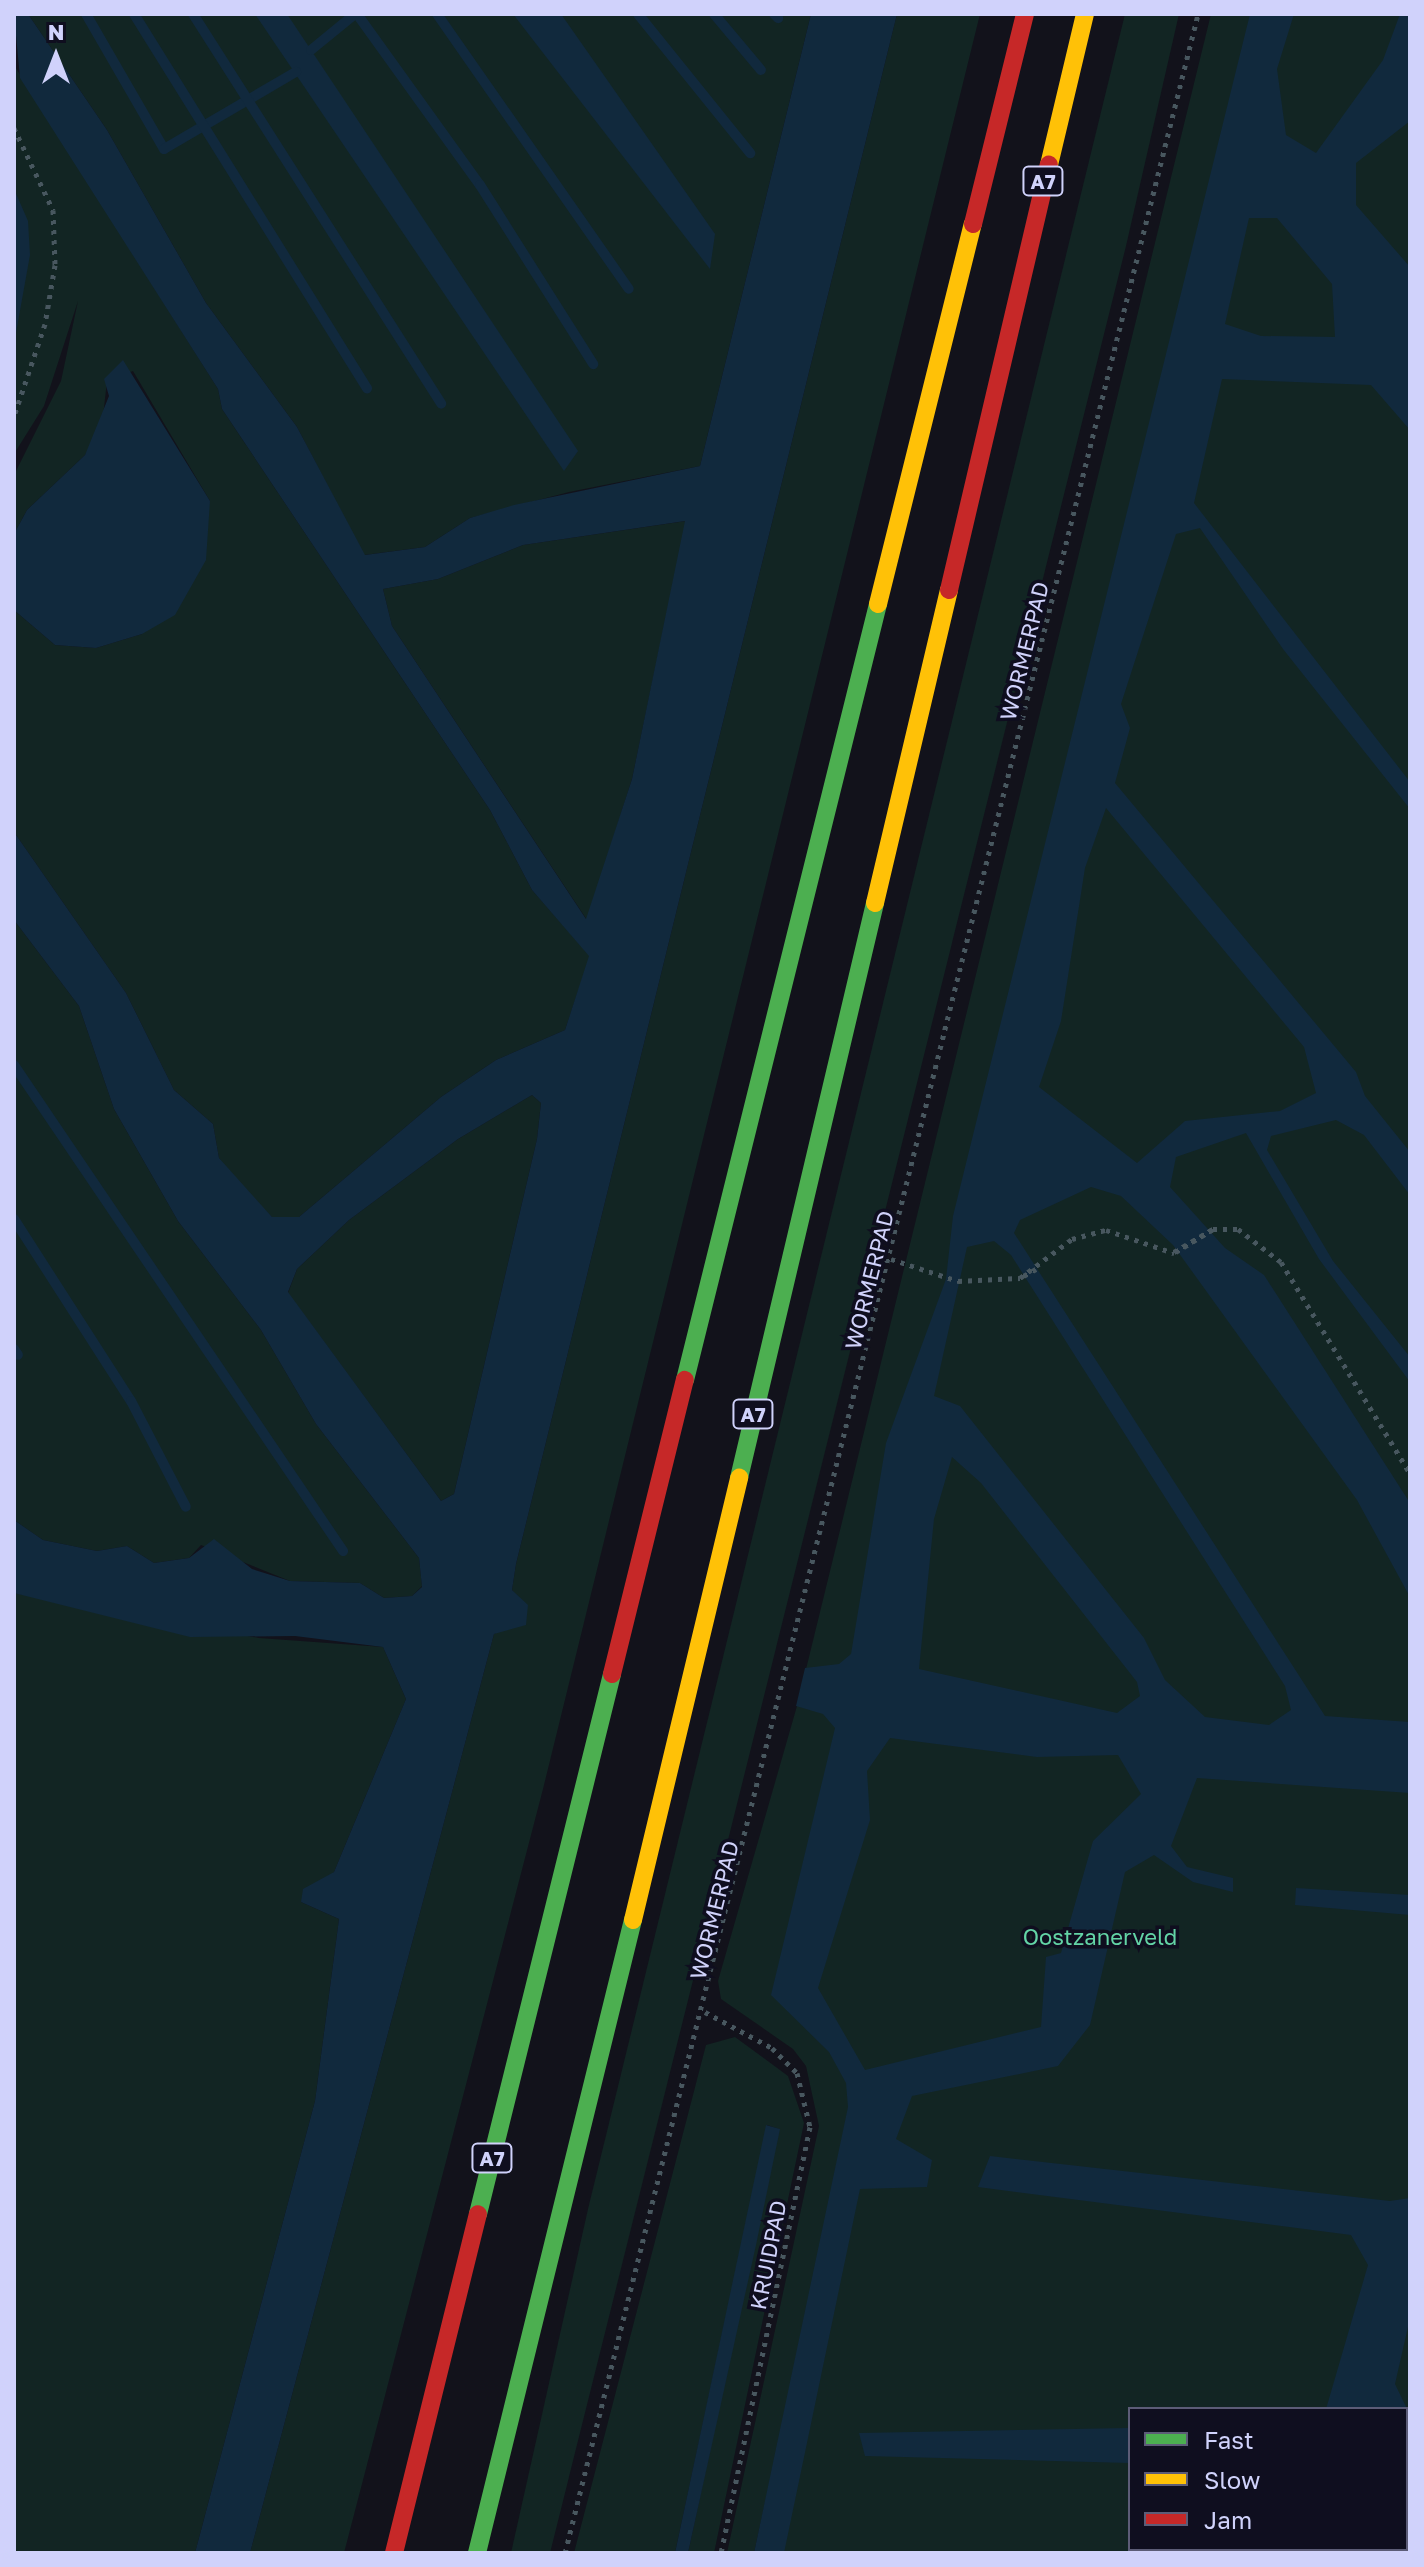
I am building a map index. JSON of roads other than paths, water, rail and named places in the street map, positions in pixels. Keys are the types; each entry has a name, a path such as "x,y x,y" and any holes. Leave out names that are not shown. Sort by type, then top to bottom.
{"highway":[{"name":"A7","path":"394,2553 1025,14"},
{"name":"A7","path":"477,2553 668,1779 1085,14"}],"water":[{"path":"14,14 28,14 107,130 206,303 297,427 365,555 425,547 470,518 514,505 700,466 811,14 897,14 516,1564 512,1590 528,1605 526,1625 494,1634 250,2553 195,2553 315,2101 339,1919 301,1902 303,1889 334,1872 406,1699 383,1647 295,1636 190,1637 14,1593 14,1520 43,1540 97,1551 127,1546 154,1563 189,1558 214,1539 252,1569 290,1581 360,1583 384,1598 412,1596 422,1587 419,1558 316,1424 261,1330 178,1221 114,1109 79,1006 14,920 14,832 126,993 174,1090 213,1124 219,1158 272,1217 299,1217 441,1097 496,1060 565,1030 589,956 532,890 490,810 222,409 218,389 20,78","holes":["685,521 632,779 586,919 392,626 383,589 438,579 523,545","532,1095 541,1103 537,1139 454,1494 441,1501 288,1292 297,1269 349,1220 458,1139"]},
{"path":"255,14 287,14 578,451 564,471"},
{"path":"513,14 561,14 715,234 710,269"},
{"path":"1250,14 1294,14 1277,69 1286,135 1316,153 1383,60 1400,14 1410,14 1410,121 1356,163 1356,205 1410,267 1410,430 1371,385 1222,379 1194,503 1410,782 1410,809 1283,649 1200,528 1176,534 1121,704 1130,728 1115,783 1356,1072 1365,1096 1410,1152 1410,1195 1364,1135 1336,1120 1271,1136 1267,1150 1333,1261 1410,1357 1410,1382 1319,1259 1246,1133 1176,1157 1170,1187 1225,1248 1264,1275 1410,1503 1410,1597 1357,1500 1173,1245 1121,1196 1091,1187 1020,1220 1014,1233 1325,1716 1410,1722 1410,1793 1197,1778 1171,1846 1187,1867 1233,1878 1233,1892 1193,1882 1154,1855 1125,1872 1090,2025 1058,2066 912,2096 896,2139 932,2160 927,2187 860,2189 784,2553 754,2553 848,2107 846,2083 829,2052 771,1995 835,1728 823,1714 796,1706 805,1668 839,1664 851,1654 886,1443 946,1279 953,1216","holes":["1249,218 1277,218 1332,284 1335,337 1261,336 1225,324","1106,808 1304,1047 1316,1093 1280,1111 1185,1121 1137,1163 1039,1087 1061,1021 1085,868","994,1241 1011,1255 1285,1686 1291,1710 1269,1725 1205,1717 1165,1680 1144,1638 960,1406 934,1396 967,1247","952,1457 981,1483 1137,1682 1140,1696 1117,1713 919,1669 934,1519","890,1738 1037,1757 1118,1755 1141,1794 1093,1841 1061,1953 1046,1957 1041,2027 865,2070 818,1988 870,1820 867,1771"]},
{"path":"14,189 28,221 30,255 14,344"},
{"path":"123,360 210,501 206,560 175,615 142,634 96,648 55,645 14,610 14,534 27,510 85,455 109,396 104,379"},
{"path":"1296,1888 1410,1895 1410,1915 1295,1905"},
{"path":"766,2125 780,2129 756,2245 688,2553 675,2553"},
{"path":"990,2156 1390,2201 1410,2198 1410,2318 1395,2384 1406,2407 1327,2407 1368,2265 1351,2235 978,2187"},
{"path":"1408,2411 1410,2415 1410,2466 1408,2438"},
{"path":"1128,2428 1128,2463 865,2456 859,2433"}],"waterway":[{"path":"86,14 164,149 296,72"},
{"path":"134,14 367,389"},
{"path":"193,14 441,404"},
{"path":"311,50 355,14"},
{"path":"357,14 480,185 593,364"},
{"path":"437,14 629,289"},
{"path":"638,14 750,153"},
{"path":"714,14 761,70"},
{"path":"774,14 778,18"},
{"path":"14,1065 343,1551"},
{"path":"14,1219 131,1401 186,1507"},
{"path":"14,1349 18,1355"}],"park label":[{"name":"Oostzanerveld","path":"1100,1937"}]}
